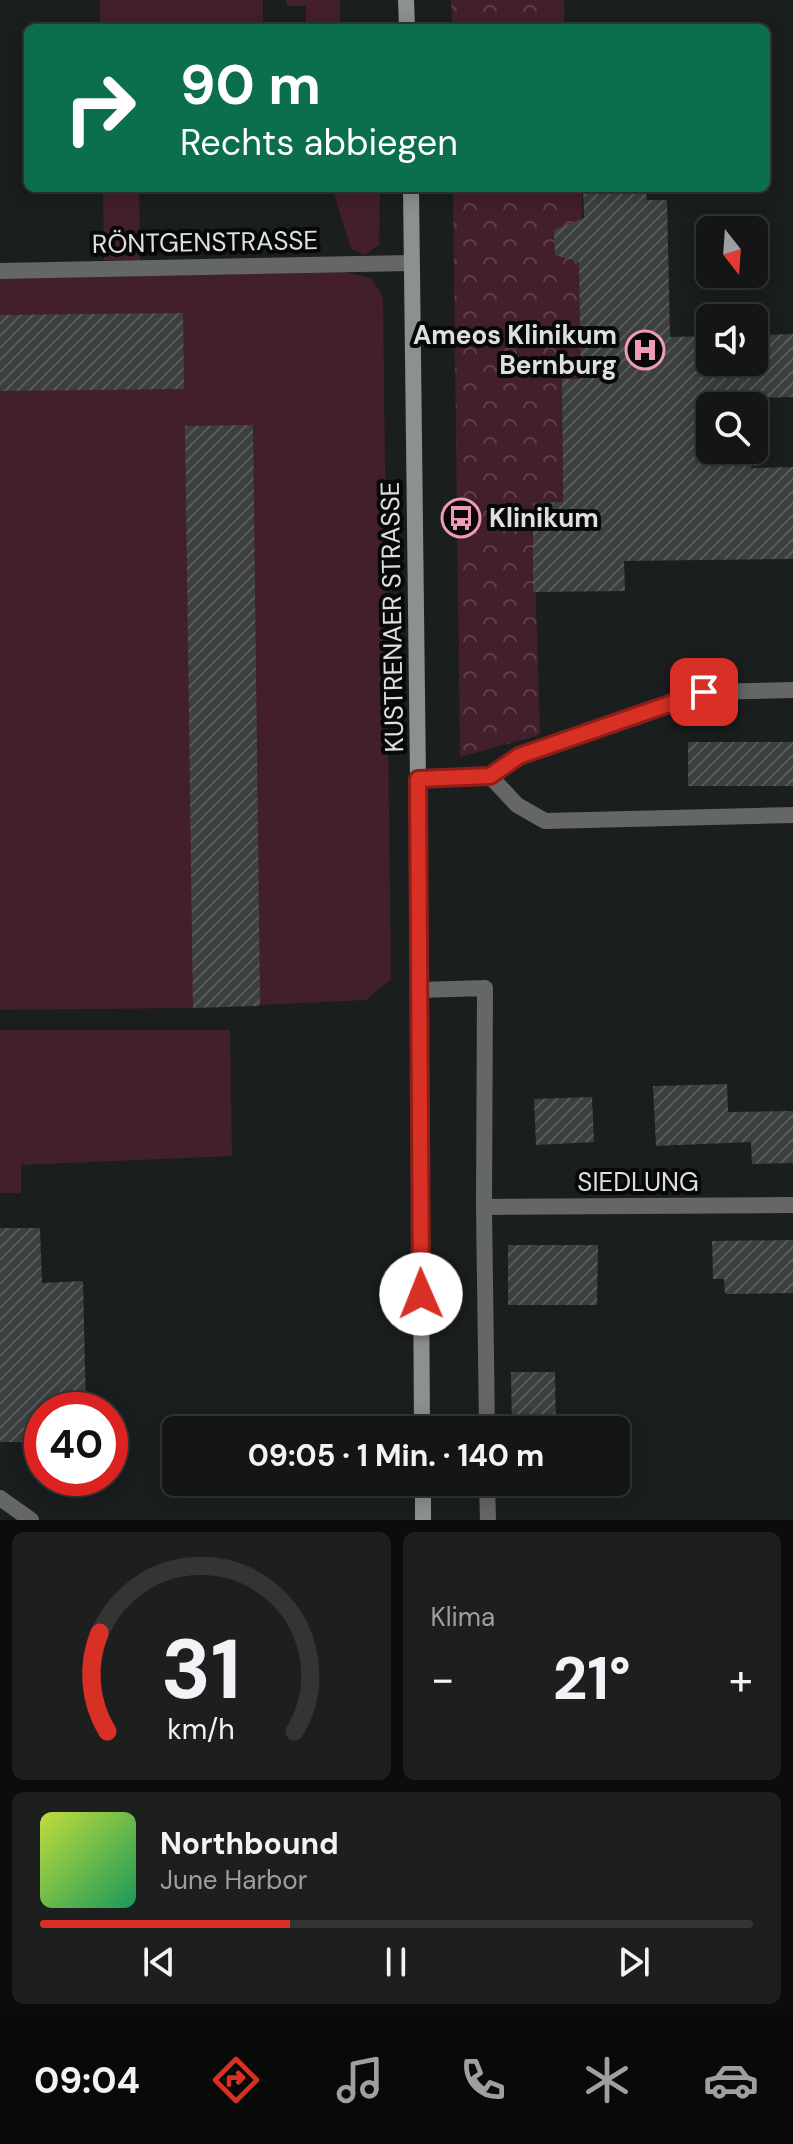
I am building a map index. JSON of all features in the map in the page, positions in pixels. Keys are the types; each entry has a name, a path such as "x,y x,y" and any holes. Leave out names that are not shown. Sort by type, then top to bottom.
{"street":[{"path":"406,0 407,24"},
{"name":"KUSTRENAER STRASSE","path":"411,192 422,1416"},
{"name":"RÖNTGENSTRASSE","path":"0,271 411,263"},
{"path":"418,779 490,776 519,756 704,692 793,690"},
{"path":"490,776 517,805 545,821 793,815"},
{"path":"419,990 485,988 487,1416"},
{"name":"SIEDLUNG","path":"484,1207 793,1205"},
{"path":"423,1496 423,1520"},
{"path":"487,1496 488,1520"},
{"path":"0,1498 31,1520"}],"green space":[{"path":"100,0 263,0 263,24 100,24"},
{"path":"286,0 340,0 340,24 306,24 306,6 287,6"},
{"path":"451,0 564,0 564,24 452,24"},
{"path":"103,192 139,192 140,261 104,260"},
{"path":"333,192 380,192 379,245 365,255 351,249"},
{"path":"453,192 582,192 581,379 562,380 563,502 533,503 540,735 460,757"},
{"path":"344,272 371,278 383,297 391,979 366,1000 193,1008 0,1010 0,279"},
{"path":"0,1030 230,1030 232,1156 21,1165 21,1193 0,1193"}],"building":[{"name":"Ameos Klinikum Bernburg","path":"583,192 646,192 647,200 667,200 670,337 696,336 696,376 768,376 768,335 793,334 793,397 768,398 768,392 696,392 696,464 793,467 793,559 624,561 625,591 533,592 533,503 563,502 562,379 581,379 579,262 555,255 554,230 584,218"},
{"path":"183,313 184,389 0,391 0,315"},
{"path":"253,425 260,1006 193,1008 185,426"},
{"path":"688,742 793,742 793,786 688,786"},
{"path":"727,1084 728,1112 793,1111 793,1163 752,1164 751,1142 656,1146 653,1086"},
{"path":"592,1097 594,1142 536,1145 534,1099"},
{"path":"0,1228 40,1228 42,1283 83,1281 86,1392 24,1392 24,1442 0,1442"},
{"path":"793,1240 793,1293 725,1294 724,1279 713,1279 712,1241"},
{"path":"508,1245 598,1245 597,1305 508,1305"},
{"path":"511,1372 555,1372 556,1416 512,1416"}],"place":[{"name":"Ameos Klinikum Bernburg","path":"645,350"},
{"name":"Klinikum","path":"461,518"}],"route":[{"path":"421,1294 418,779 490,776 519,756 704,692"}]}
